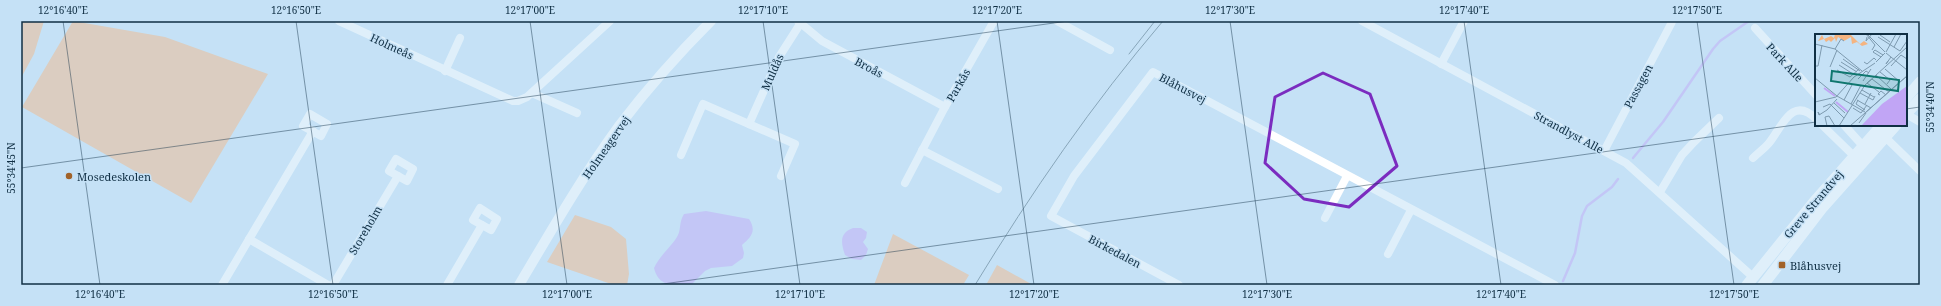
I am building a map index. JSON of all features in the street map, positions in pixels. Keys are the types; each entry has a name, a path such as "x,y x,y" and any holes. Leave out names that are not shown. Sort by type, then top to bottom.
{"main road":[{"path":"1907,97 1920,82"},
{"path":"1907,113 1920,99"},
{"name":"Greve Strandvej","path":"1750,281 1854,156 1881,126"},
{"name":"Greve Strandvej","path":"1763,285 1824,207 1895,126"}],"street":[{"name":"Holmeås","path":"339,21 513,101 523,100 532,93 610,21"},
{"name":"Holmeagervej","path":"519,285 594,162 620,126 655,81 711,21"},
{"name":"Parkås","path":"905,183 945,107 994,21"},
{"path":"1057,21 1110,50"},
{"name":"Strandlyst Alle","path":"1362,21 1626,163 1660,192 1750,281"},
{"path":"1440,64 1464,21"},
{"name":"Passagen","path":"1604,151 1671,21"},
{"name":"Broås","path":"800,22 822,42 945,107"},
{"name":"Muldås","path":"749,124 779,57 800,22"},
{"name":"Park Alle","path":"1755,28 1815,94"},
{"path":"445,71 460,38"},
{"name":"Blåhusvej","path":"1051,216 1074,176 1153,72 1555,285"},
{"path":"532,93 577,113"},
{"path":"681,155 703,104 795,144 781,176"},
{"path":"1753,158 1769,143 1782,124 1796,110 1803,110 1810,113 1815,118"},
{"path":"1907,115 1920,122"},
{"path":"1660,192 1682,155 1719,118"},
{"path":"1823,126 1854,156"},
{"path":"1845,126 1863,146"},
{"path":"222,285 312,131"},
{"path":"1885,138 1920,171"},
{"path":"922,150 998,189"},
{"name":"Storeholm","path":"333,285 398,176"},
{"path":"1325,218 1348,176"},
{"path":"1388,254 1411,210"},
{"name":"Birkedalen","path":"1051,216 1179,285"},
{"path":"447,285 482,225"},
{"path":"249,239 328,285"}],"highlighted area":[{"path":"1323,73 1370,94 1397,166 1349,207 1304,199 1265,163 1275,97"}],"shaded area":[{"path":"21,21 44,21 34,54 21,78"},
{"path":"73,21 165,37 268,74 191,203 22,107"},
{"path":"706,211 749,219 753,230 752,234 742,245 744,253 743,258 732,266 711,268 705,271 691,285 673,285 663,282 656,274 654,268 678,235 681,220 684,214"},
{"path":"575,215 611,227 626,239 629,274 627,285 614,285 547,262"},
{"path":"853,228 861,228 867,232 866,238 863,242 868,249 866,255 861,260 852,259 845,255 842,243 845,233"},
{"path":"893,234 969,275 963,285 874,285"},
{"path":"997,265 1033,285 986,285"}],"waterway":[{"path":"1633,158 1663,122 1713,49 1720,41 1749,21"},
{"path":"1563,281 1575,253 1582,216 1587,206 1612,187 1618,179"}],"tram line":[{"path":"1129,54 1155,21"},
{"path":"975,285 1018,216 1064,149 1112,84 1163,21"}],"place":[{"name":"Mosedeskolen","path":"69,176"},
{"name":"Blåhusvej","path":"1782,265"}]}
